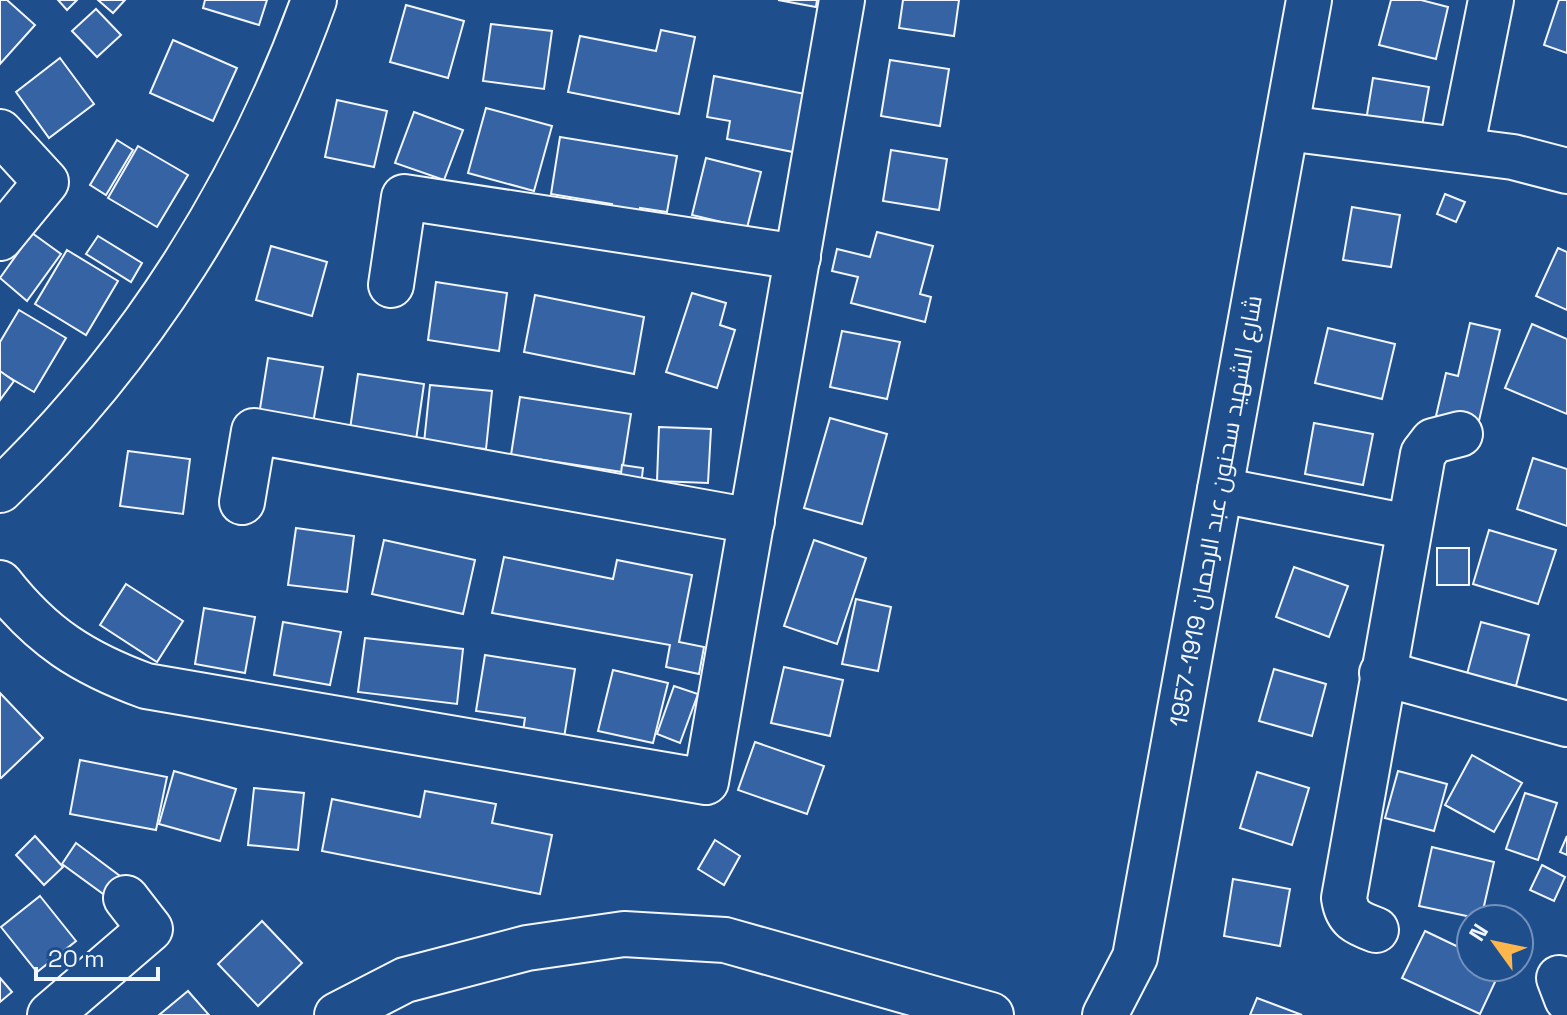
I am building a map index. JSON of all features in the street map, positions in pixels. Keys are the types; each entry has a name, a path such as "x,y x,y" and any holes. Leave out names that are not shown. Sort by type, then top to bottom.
{"street":[{"path":"0,490 112,369 175,278 243,165 314,0"},
{"name":"شارع الشهيد سحنون عبد الرحمان 1919-1957","path":"1105,1015 1135,957 1309,0"},
{"path":"1461,150 1491,0"},
{"path":"0,583 53,638 96,668 146,686 706,782 798,257 832,2"},
{"path":"1286,128 1461,150 1567,171"},
{"path":"0,132 46,182 0,238"},
{"path":"391,285 404,197 798,257"},
{"path":"242,502 254,431 752,521"},
{"path":"1376,930 1356,922 1346,913 1344,898 1382,673 1423,454 1433,441 1460,434"},
{"path":"1220,490 1409,527"},
{"path":"1382,673 1567,724"},
{"path":"50,1015 150,929 126,898"},
{"path":"337,1015 405,980 527,948 624,934 725,940 991,1015"}],"building":[{"path":"0,0 7,0 35,25 0,64"},
{"path":"58,0 77,0 67,10"},
{"path":"98,0 125,0 113,13"},
{"path":"205,0 267,0 259,25 203,8"},
{"path":"778,0 817,0 816,7"},
{"path":"903,0 959,0 954,36 899,28"},
{"path":"1391,0 1421,0 1448,7 1436,59 1379,45"},
{"path":"1559,0 1567,0 1567,53 1544,45"},
{"path":"406,5 464,21 448,78 390,62"},
{"path":"96,9 121,35 97,57 72,31"},
{"path":"491,24 552,31 544,89 483,81"},
{"path":"661,30 695,37 679,114 568,92 580,36 656,51"},
{"path":"173,40 237,68 213,121 150,93"},
{"path":"60,58 94,104 49,138 16,92"},
{"path":"890,60 949,69 940,126 881,116"},
{"path":"714,76 805,94 793,152 727,139 730,121 707,117"},
{"path":"1373,78 1429,87 1419,143 1364,133"},
{"path":"337,100 387,111 374,167 325,157"},
{"path":"486,108 552,126 534,191 468,173"},
{"path":"414,112 463,130 444,180 395,163"},
{"path":"560,137 677,156 667,212 640,208 636,232 608,227 612,204 551,194"},
{"path":"117,140 133,150 106,195 90,185"},
{"path":"138,146 188,175 157,227 108,198"},
{"path":"891,150 947,159 939,210 883,201"},
{"path":"706,158 761,172 747,228 692,215"},
{"path":"1445,194 1465,202 1456,222 1437,214"},
{"path":"1352,207 1400,215 1391,267 1343,260"},
{"path":"877,232 933,246 920,294 931,297 925,322 851,303 858,277 832,271 837,249 870,257"},
{"path":"32,233 61,254 27,301 0,278"},
{"path":"98,236 142,263 131,282 86,254"},
{"path":"271,246 327,262 312,316 256,300"},
{"path":"1558,248 1567,252 1567,310 1536,296"},
{"path":"67,250 118,281 86,335 35,304"},
{"path":"436,282 507,293 499,351 428,340"},
{"path":"692,293 726,303 720,325 735,330 717,388 666,372"},
{"path":"535,295 644,317 634,374 524,352"},
{"path":"19,310 66,338 34,392 0,372 0,342"},
{"path":"1470,323 1500,330 1478,425 1436,416 1446,373 1458,376"},
{"path":"1532,324 1567,339 1567,414 1505,388"},
{"path":"1328,328 1395,344 1382,399 1315,383"},
{"path":"842,331 900,342 887,399 830,387"},
{"path":"268,358 323,367 313,423 259,415"},
{"path":"0,371 14,381 0,400"},
{"path":"358,374 424,384 416,440 350,429"},
{"path":"430,385 492,391 486,449 424,443"},
{"path":"520,397 631,414 622,472 511,455"},
{"path":"830,418 887,434 862,524 804,508"},
{"path":"1314,423 1373,434 1363,485 1305,474"},
{"path":"659,427 711,429 708,483 657,481"},
{"path":"128,451 190,459 183,514 120,506"},
{"path":"1533,458 1567,469 1567,526 1517,509"},
{"path":"622,465 643,468 639,503 618,500"},
{"path":"296,528 354,536 347,592 288,585"},
{"path":"1489,530 1556,550 1538,604 1473,584"},
{"path":"384,540 475,560 463,614 372,594"},
{"path":"814,540 866,558 837,644 784,626"},
{"path":"1437,548 1469,548 1469,585 1437,585"},
{"path":"504,557 613,579 617,560 692,575 679,642 704,647 699,674 666,667 670,645 492,613"},
{"path":"1294,567 1348,586 1329,637 1276,617"},
{"path":"126,584 183,621 157,662 100,625"},
{"path":"856,599 891,607 878,671 842,664"},
{"path":"204,608 255,617 245,673 195,664"},
{"path":"283,622 341,632 330,685 274,675"},
{"path":"1481,622 1529,635 1516,686 1467,674"},
{"path":"365,638 463,649 457,704 358,692"},
{"path":"485,655 575,669 564,738 523,731 525,718 476,711"},
{"path":"784,667 843,680 830,736 771,723"},
{"path":"1274,669 1326,684 1312,736 1259,721"},
{"path":"613,670 668,683 653,743 598,731"},
{"path":"674,686 698,694 680,743 657,734"},
{"path":"0,693 43,738 1,778 0,777"},
{"path":"755,742 824,766 807,814 738,790"},
{"path":"1472,755 1522,783 1494,832 1445,805"},
{"path":"80,760 167,777 156,830 70,814"},
{"path":"174,771 236,789 220,841 159,824"},
{"path":"1398,771 1447,784 1434,831 1385,818"},
{"path":"1257,772 1309,788 1292,845 1240,828"},
{"path":"254,788 304,793 298,850 248,845"},
{"path":"425,791 496,804 492,823 552,835 540,894 322,851 332,799 420,817"},
{"path":"1525,793 1557,803 1538,860 1506,849"},
{"path":"35,836 63,867 44,885 16,855"},
{"path":"1567,836 1567,855 1560,852"},
{"path":"715,840 740,856 724,885 698,869"},
{"path":"76,843 120,876 106,896 62,864"},
{"path":"1432,847 1494,862 1485,903 1455,903 1455,914 1419,906"},
{"path":"1542,865 1565,877 1554,901 1530,890"},
{"path":"1233,879 1290,889 1280,946 1224,936"},
{"path":"40,896 76,941 37,972 1,927"},
{"path":"262,921 302,963 258,1006 218,964"},
{"path":"1425,931 1455,945 1455,983 1495,983 1480,1014 1402,978"},
{"path":"0,978 12,992 0,1002"},
{"path":"188,991 209,1015 159,1015"},
{"path":"1257,998 1302,1015 1250,1015"}]}
